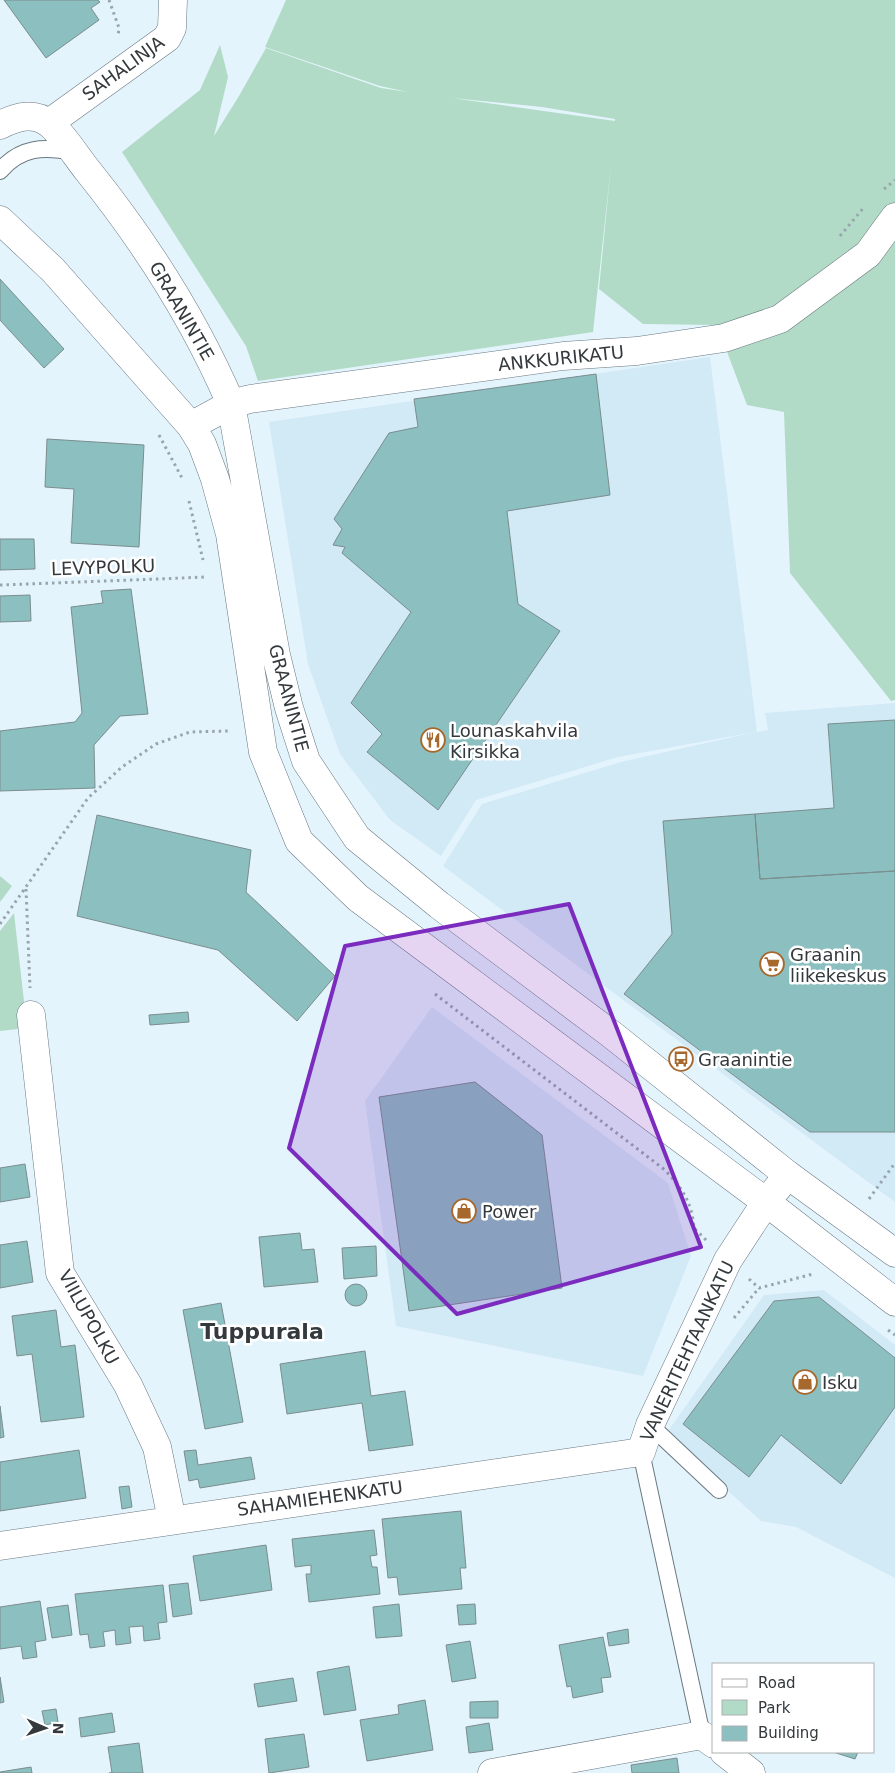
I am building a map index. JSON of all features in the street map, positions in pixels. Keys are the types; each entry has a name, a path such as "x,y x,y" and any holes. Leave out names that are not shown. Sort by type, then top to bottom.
{"street":[{"name":"SAHALINJA","path":"49,123 167,38 172,28 173,0"},
{"path":"0,125 18,116 30,116 49,123"},
{"name":"GRAANINTIE","path":"49,123 73,152 164,275 203,346 231,404 276,655 289,708 306,761 357,838 439,905 611,1034 788,1175 895,1253"},
{"name":"ANKKURIKATU","path":"191,426 231,404 250,399 563,356 636,351 724,338 780,319 788,314 868,254 895,217"},
{"name":"GRAANINTIE","path":"0,220 53,270 191,426 202,444 230,534 263,752 299,841 358,898 766,1202 895,1302"},
{"name":"VIILUPOLKU","path":"31,1015 60,1273 128,1385 157,1447 172,1520"},
{"name":"VANERITEHTAANKATU","path":"640,1452 650,1425 728,1260 766,1202 788,1175"},
{"name":"SAHAMIEHENKATU","path":"0,1546 640,1452"},
{"path":"492,1773 708,1739"},
{"path":"725,1753 751,1773"}],"lane":[{"path":"0,171 10,159 31,150 51,148 73,152"},
{"path":"650,1425 719,1490"},
{"name":"VANERITEHTAANKATU","path":"640,1452 708,1739"}],"path":[{"path":"882,191 895,180"},
{"path":"838,239 868,203"},
{"path":"158,434 184,483"},
{"name":"LEVYPOLKU","path":"0,585 206,576 187,492"},
{"path":"0,924 88,798 122,767 156,744 190,732 229,731"},
{"path":"26,889 31,1015"},
{"path":"868,1200 895,1164"},
{"path":"860,1195 874,1206"},
{"path":"750,1280 759,1288 813,1274 818,1269"}],"highlighted area":[{"path":"569,904 701,1247 457,1314 289,1148 345,946"}],"shaded area":[{"path":"710,357 757,732 768,730 765,713 895,703 895,1202 443,866 482,804 621,762 755,732 618,757 476,800 441,856 390,820 340,754 308,664 269,422"},
{"path":"432,1007 668,1183 691,1256 643,1376 396,1326 365,1101"},
{"path":"824,1290 895,1345 895,1578 796,1527 761,1521 666,1434 764,1295"}],"green space":[{"path":"286,0 895,0 895,700 891,701 790,573 784,412 747,405 717,325 643,324 599,289 611,165 593,332 258,381 246,346 122,152 200,90 220,45 228,77 214,136 266,48 381,88 408,92 380,86 265,47","holes":["452,98 542,107 615,119 615,121"]},
{"path":"0,876 12,886 0,902"},
{"path":"14,913 27,1028 0,1031 0,931"}],"building":[{"path":"4,0 98,0 100,2 91,8 99,20 46,58"},
{"path":"0,279 64,349 44,368 0,320"},
{"path":"596,374 610,495 507,511 518,604 560,631 438,810 367,752 382,734 351,703 411,612 342,553 345,547 333,545 342,529 334,519 389,433 418,427 414,399"},
{"path":"47,439 144,445 139,547 71,543 74,489 45,487"},
{"path":"0,539 34,539 35,569 0,570"},
{"path":"131,589 148,714 120,716 94,745 95,788 0,791 0,731 75,722 82,713 71,607 103,603 101,591"},
{"path":"30,595 31,621 0,622 0,596"},
{"path":"895,720 895,871 760,879 755,814 834,808 828,724"},
{"name":"Graanin liikekeskus","path":"755,814 760,879 895,871 895,1132 810,1132 624,994 672,934 663,821"},
{"path":"97,815 251,850 246,892 335,976 297,1021 218,950 77,916"},
{"path":"188,1012 189,1022 150,1025 149,1015"},
{"path":"475,1082 542,1135 562,1288 409,1311 379,1097"},
{"path":"25,1164 30,1197 0,1202 0,1168"},
{"path":"300,1233 302,1250 314,1249 318,1282 264,1287 259,1237"},
{"path":"27,1241 33,1282 0,1288 0,1245"},
{"path":"376,1246 377,1276 344,1279 342,1248"},
{"path":"356,1284 364,1287 367,1295 364,1303 356,1306 348,1303 345,1295 348,1287"},
{"name":"Isku","path":"819,1297 895,1358 895,1407 841,1484 781,1435 749,1477 683,1424 774,1301"},
{"path":"221,1303 243,1422 205,1429 183,1310"},
{"path":"56,1310 61,1347 75,1345 84,1417 41,1422 32,1354 17,1356 12,1316"},
{"path":"365,1351 371,1396 405,1391 413,1445 369,1451 362,1403 287,1414 280,1364"},
{"path":"0,1406 4,1437 0,1438"},
{"path":"79,1450 86,1498 0,1511 0,1462"},
{"path":"196,1450 198,1465 251,1457 255,1479 200,1488 198,1479 189,1481 184,1451"},
{"path":"129,1486 132,1507 122,1509 119,1487"},
{"path":"461,1511 466,1568 460,1568 462,1589 399,1595 397,1577 388,1578 382,1519"},
{"path":"374,1530 377,1555 370,1556 372,1567 377,1567 380,1594 309,1602 306,1574 311,1574 311,1565 295,1567 292,1539"},
{"path":"266,1545 272,1590 200,1601 193,1556"},
{"path":"188,1583 192,1614 173,1617 169,1585"},
{"path":"163,1585 167,1622 158,1623 160,1639 144,1641 143,1626 129,1627 131,1643 116,1645 115,1630 103,1632 105,1646 90,1648 88,1634 80,1635 75,1594"},
{"path":"40,1601 46,1640 35,1642 37,1657 23,1659 21,1646 0,1649 0,1607"},
{"path":"399,1604 402,1636 376,1638 373,1607"},
{"path":"475,1604 476,1624 459,1625 457,1605"},
{"path":"68,1605 72,1635 52,1638 47,1608"},
{"path":"628,1629 629,1643 609,1646 607,1633"},
{"path":"603,1637 611,1677 601,1678 603,1692 573,1698 571,1686 567,1687 559,1645"},
{"path":"470,1641 476,1678 452,1682 446,1645"},
{"path":"349,1666 356,1710 324,1715 317,1672"},
{"path":"0,1677 4,1702 0,1703"},
{"path":"293,1678 297,1701 258,1707 254,1684"},
{"path":"425,1700 433,1750 367,1761 360,1720 399,1714 398,1705"},
{"path":"498,1701 498,1718 470,1718 470,1702"},
{"path":"56,1709 58,1722 45,1725 42,1711"},
{"path":"112,1713 115,1732 81,1737 79,1718"},
{"path":"489,1723 493,1750 469,1753 466,1727"},
{"path":"304,1734 309,1767 269,1773 265,1739"},
{"path":"139,1743 143,1773 112,1773 108,1747"},
{"path":"836,1753 858,1753 855,1759"},
{"path":"677,1758 679,1773 632,1773 631,1765"},
{"path":"31,1767 32,1773 0,1773 0,1772"}],"place":[{"name":"Lounaskahvila Kirsikka","path":"433,740"},
{"name":"Graanin liikekeskus","path":"772,964"},
{"name":"Graanintie","path":"681,1059"},
{"name":"Power","path":"464,1211"},
{"name":"Isku","path":"805,1382"}],"district":[{"name":"Tuppurala","path":"262,1331"}]}
